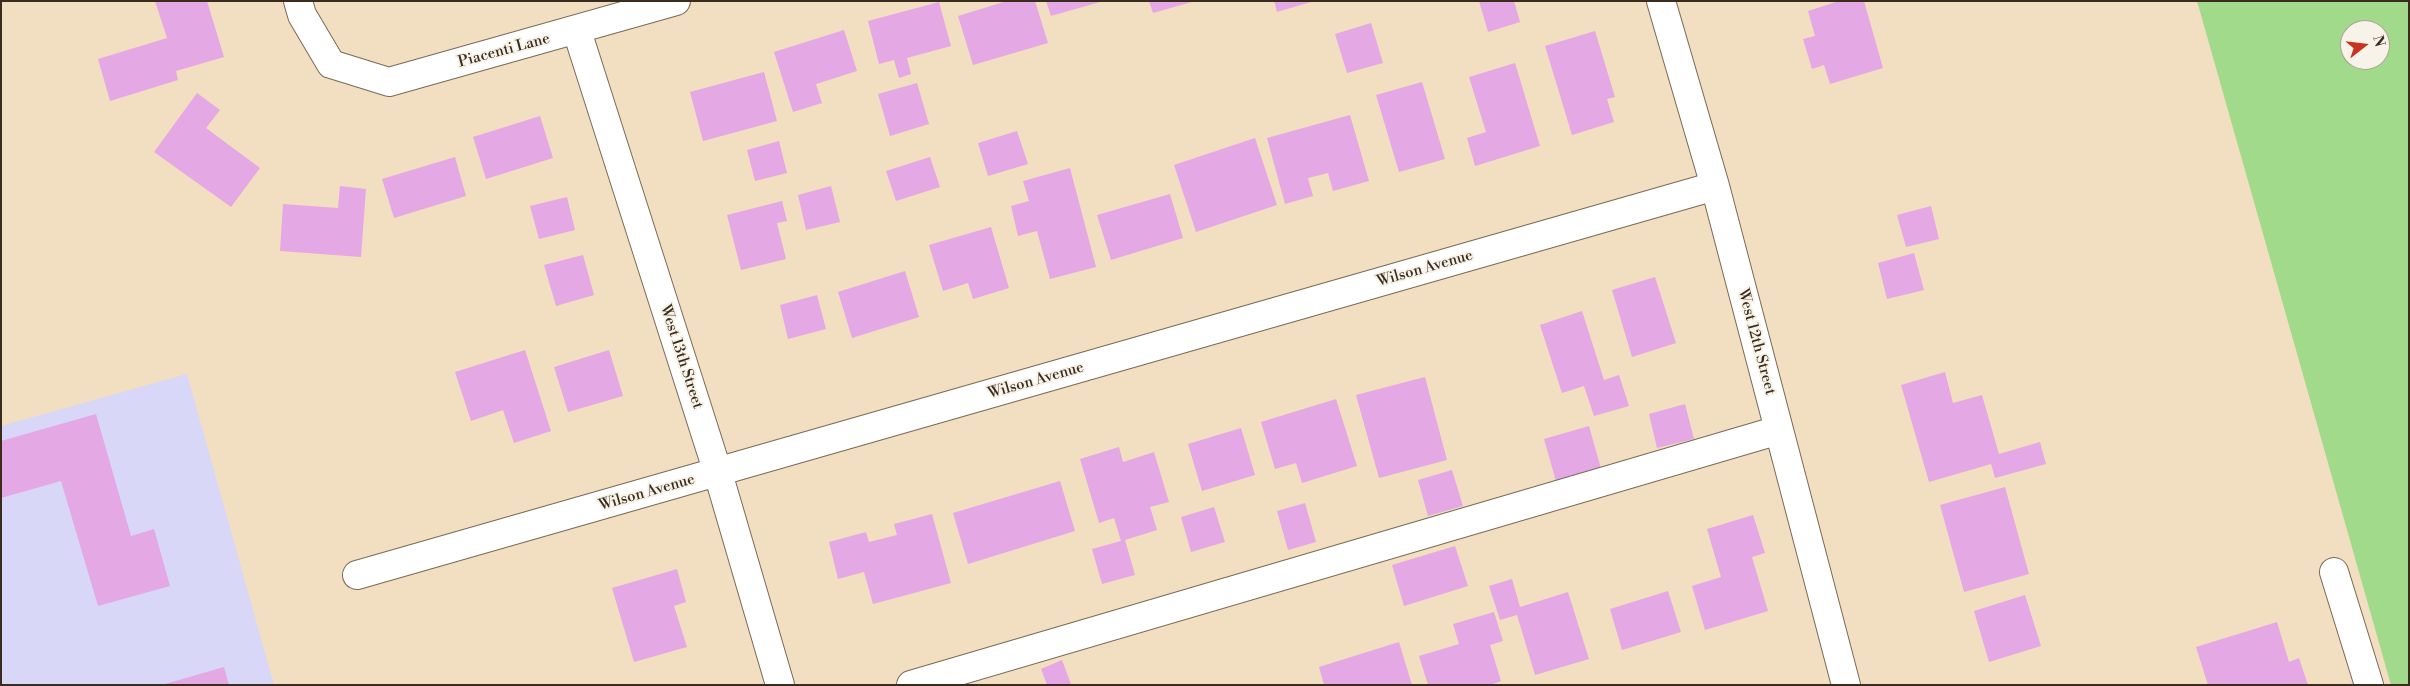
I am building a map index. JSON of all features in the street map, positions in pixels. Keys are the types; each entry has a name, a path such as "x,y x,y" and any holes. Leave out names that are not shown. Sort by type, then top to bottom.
{"street":[{"name":"Piacenti Lane","path":"298,1 302,15 331,64 390,82 578,31 676,1"},
{"name":"West 12th Street","path":"1661,1 1715,186 1846,685"},
{"name":"West 13th Street","path":"578,31 718,473 780,685"},
{"name":"Wilson Avenue","path":"357,575 1715,186"},
{"path":"911,685 1779,430"},
{"path":"2334,572 2369,685"}],"shaded area":[{"path":"187,374 274,685 1,685 1,426"}],"green space":[{"path":"2197,1 2409,1 2409,685 2391,685"}],"building":[{"path":"155,1 207,1 224,57 176,71 178,80 110,101 98,59 167,38"},
{"path":"1007,1 1035,1 1048,43 973,65 958,16"},
{"path":"1046,1 1100,1 1100,2 1051,16"},
{"path":"1149,1 1192,1 1192,2 1153,13"},
{"path":"1274,1 1311,1 1311,2 1277,12"},
{"path":"1479,1 1514,1 1520,22 1488,32"},
{"path":"1839,1 1864,1 1883,68 1830,84 1824,65 1812,69 1803,39 1815,36 1808,11"},
{"path":"939,2 951,46 907,58 911,74 899,78 894,60 879,64 868,21"},
{"path":"1371,23 1383,63 1347,73 1335,34"},
{"path":"844,30 857,71 816,84 822,103 793,112 774,52"},
{"path":"1595,31 1615,97 1607,99 1614,122 1572,135 1545,46"},
{"path":"1515,63 1540,146 1475,166 1467,138 1486,132 1469,77"},
{"path":"764,72 777,121 703,141 690,92"},
{"path":"1422,82 1445,159 1399,172 1376,95"},
{"path":"917,83 929,124 890,136 878,94"},
{"path":"197,93 220,110 206,128 260,168 231,207 154,152"},
{"path":"1350,115 1369,181 1333,191 1328,173 1308,178 1313,196 1285,204 1267,138"},
{"path":"540,116 553,158 486,179 473,137"},
{"path":"1017,131 1028,164 988,176 978,143"},
{"path":"1255,138 1277,205 1196,232 1174,165"},
{"path":"779,141 787,173 755,181 747,150"},
{"path":"455,157 466,196 394,218 382,179"},
{"path":"930,157 940,187 896,201 886,171"},
{"path":"1070,168 1096,267 1050,279 1037,231 1018,236 1011,206 1029,201 1023,181"},
{"path":"340,186 366,189 361,257 280,251 283,204 338,208"},
{"path":"831,186 840,222 806,230 798,195"},
{"path":"1170,194 1183,238 1111,260 1097,215"},
{"path":"567,197 575,230 539,239 530,206"},
{"path":"782,201 787,221 777,223 786,259 741,270 727,215"},
{"path":"1931,206 1939,239 1906,247 1897,215"},
{"path":"991,227 1009,288 973,299 968,283 943,291 929,245"},
{"path":"1914,253 1924,290 1887,299 1878,263"},
{"path":"583,255 594,295 556,306 544,265"},
{"path":"905,271 919,317 852,338 838,292"},
{"path":"1655,277 1676,343 1632,357 1612,290"},
{"path":"817,295 826,329 788,339 780,305"},
{"path":"1582,311 1604,380 1619,375 1629,406 1594,416 1584,386 1562,393 1540,325"},
{"path":"525,350 551,431 514,443 503,410 471,421 455,372"},
{"path":"609,350 623,396 568,412 554,367"},
{"path":"1945,372 1953,403 1982,395 1999,454 2040,442 2046,464 1995,478 1991,464 1929,482 1901,385"},
{"path":"1425,377 1447,460 1379,478 1356,395"},
{"path":"1336,399 1357,466 1302,483 1296,463 1275,469 1261,422"},
{"path":"1685,404 1694,439 1657,448 1649,414"},
{"path":"96,414 131,536 154,529 170,586 98,606 61,481 1,498 1,441"},
{"path":"1589,426 1602,472 1557,485 1544,439"},
{"path":"1241,428 1255,475 1202,491 1188,444"},
{"path":"1119,447 1123,462 1154,452 1169,502 1150,507 1157,530 1125,540 1135,575 1102,584 1092,549 1121,541 1114,518 1099,523 1080,459"},
{"path":"1452,470 1463,506 1428,516 1418,480"},
{"path":"1060,481 1075,531 968,564 953,513"},
{"path":"2005,487 2029,574 1964,592 1940,505"},
{"path":"1305,503 1316,542 1288,550 1277,511"},
{"path":"1214,507 1225,542 1191,552 1181,517"},
{"path":"932,514 951,583 873,604 864,572 838,579 829,542 866,532 869,542 897,535 894,524"},
{"path":"1753,515 1765,553 1752,557 1768,611 1705,630 1692,586 1721,577 1707,529"},
{"path":"1455,546 1468,586 1404,606 1392,565"},
{"path":"677,569 686,602 674,606 687,647 634,662 612,588"},
{"path":"1512,579 1520,607 1568,592 1589,659 1535,675 1517,615 1500,620 1489,586"},
{"path":"1668,591 1681,632 1622,650 1610,609"},
{"path":"2025,595 2041,646 1989,662 1974,611"},
{"path":"1494,612 1503,641 1490,645 1501,681 1490,685 1428,685 1419,656 1459,644 1453,624"},
{"path":"2277,622 2289,662 2299,658 2308,685 2208,685 2196,647"},
{"path":"1399,642 1412,685 1324,685 1319,667"},
{"path":"1062,660 1071,684 1047,685 1041,669"},
{"path":"224,667 229,685 165,685 165,684"}]}
